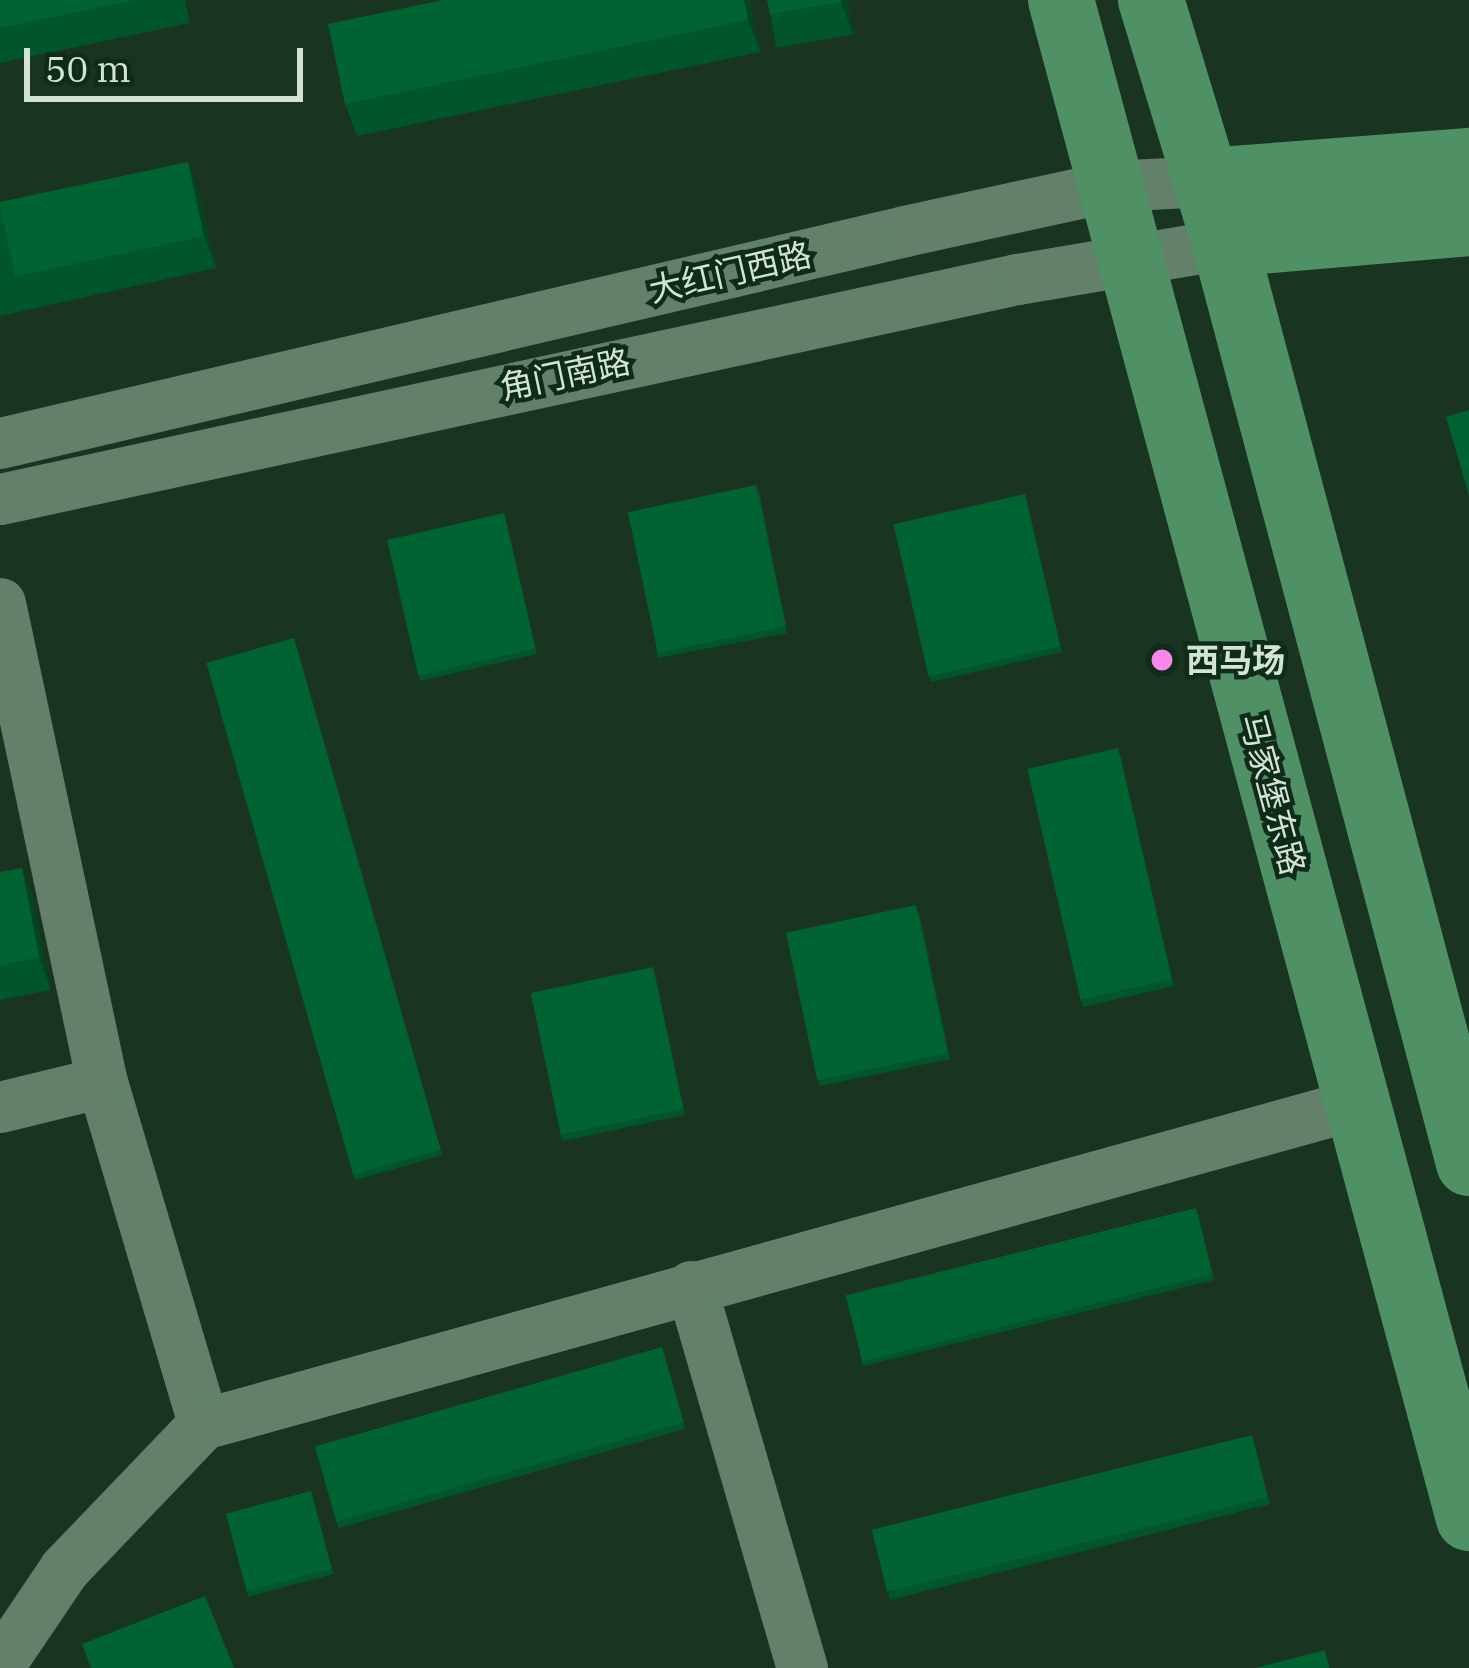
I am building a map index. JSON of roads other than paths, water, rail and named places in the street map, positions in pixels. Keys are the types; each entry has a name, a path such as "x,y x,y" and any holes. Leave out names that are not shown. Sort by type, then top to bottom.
{"main road":[{"name":"马家堡东路","path":"1061,0 1469,1518"},
{"path":"1151,0 1225,244 1469,1163"},
{"name":"大红门西路","path":"1207,181 1469,161"},
{"path":"1225,244 1469,223"}],"street":[{"name":"大红门西路","path":"0,443 1111,186 1207,181"},
{"path":"1132,261 1225,244"},
{"name":"角门南路","path":"0,499 632,359 1017,279 1132,261"},
{"path":"0,603 102,1082 203,1424"},
{"path":"0,1107 102,1082"},
{"path":"0,1664 64,1569 203,1424 1356,1104"},
{"path":"691,1286 802,1668"}],"place":[{"name":"西马场","path":"1162,660"}]}
